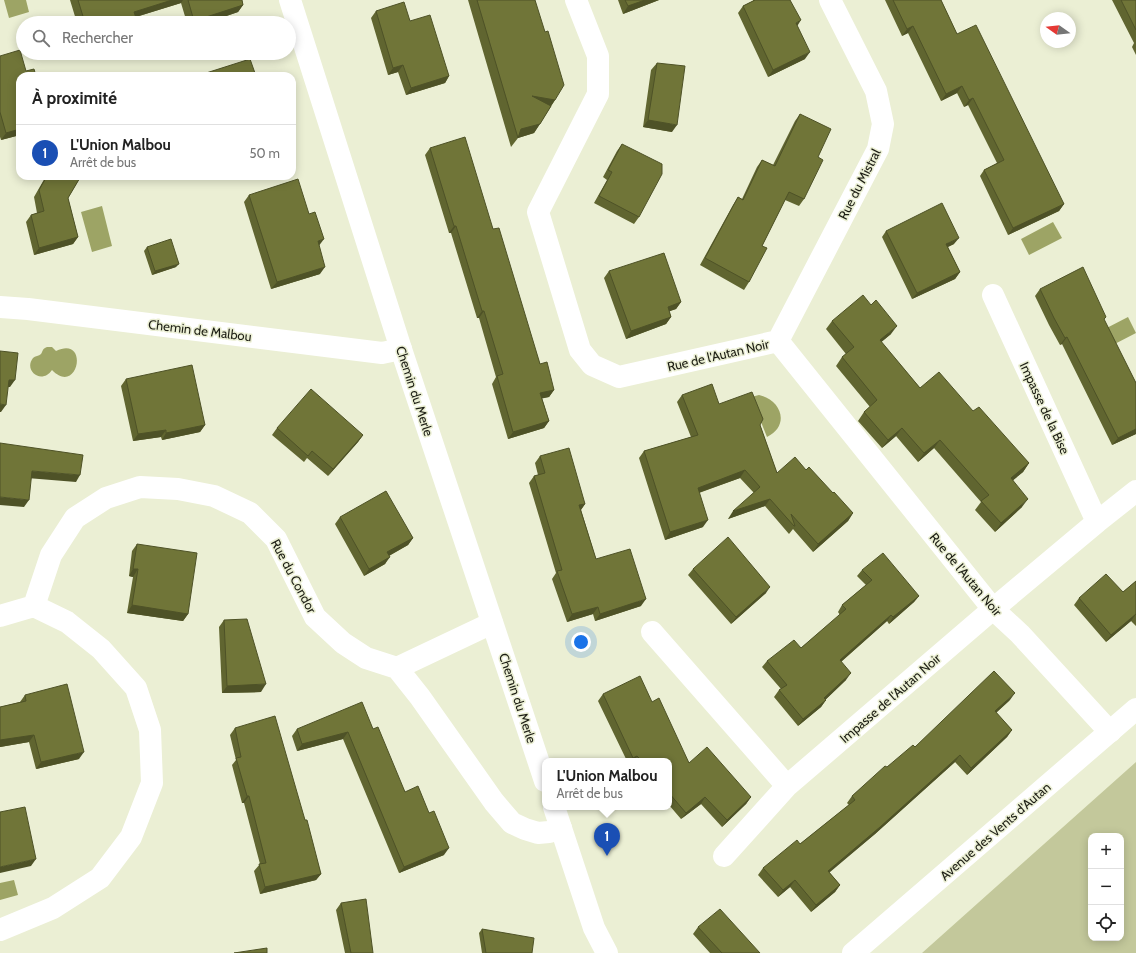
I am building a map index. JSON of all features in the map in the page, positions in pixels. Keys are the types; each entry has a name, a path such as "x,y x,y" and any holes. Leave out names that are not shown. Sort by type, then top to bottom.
{"street":[{"name":"Chemin du Merle","path":"290,0 295,16"},
{"name":"Rue de l'Autan Noir","path":"576,0 598,56 598,94 538,212 580,350 592,365 618,377 778,342 993,609 1020,634 1110,732"},
{"name":"Rue du Mistral","path":"778,342 878,148 883,124 876,91 830,0"},
{"name":"Chemin du Merle","path":"296,19 401,349 542,772"},
{"name":"Impasse de la Bise","path":"993,295 1097,522"},
{"name":"Chemin de Malbou","path":"0,307 36,310 382,353 401,349"},
{"name":"Rue du Condor","path":"34,606 51,555 75,518 106,498 140,487 178,489 214,496 250,513 276,539 316,617 343,643 366,658 397,668"},
{"path":"993,609 1136,491"},
{"path":"0,616 34,606 66,622 101,649 136,688 150,730 152,783 131,837 100,878 53,908 0,930"},
{"name":"Impasse de l'Autan Noir","path":"724,856 787,786 993,609"},
{"path":"492,623 397,668 420,697 494,802 512,823 525,830 538,833 549,832 561,828"},
{"path":"652,632 787,786"},
{"name":"Avenue des Vents d'Autan","path":"853,953 1136,709"},
{"path":"555,810 594,928 607,953"},
{"path":"594,928 595,953"}],"shaded area":[{"path":"4,0 26,0 29,12 9,18"},
{"path":"102,206 112,246 92,252 81,212"},
{"path":"1053,222 1062,238 1029,255 1021,239"},
{"path":"1128,317 1136,333 1105,349 1097,333"},
{"path":"52,347 56,351 67,348 73,351 77,357 74,372 68,376 61,376 52,370 43,376 35,374 30,367 33,358 40,355 43,349"},
{"path":"759,395 773,402 778,408 780,414 781,420 779,426 767,437 751,397"},
{"path":"1136,762 1136,953 922,953"},
{"path":"14,880 18,895 0,900 0,883"}],"building":[{"path":"78,0 172,0 134,12 135,16 83,16"},
{"path":"188,0 242,0 243,5 209,16 193,16"},
{"path":"477,0 535,0 545,32 548,31 564,85 555,100 532,96 551,106 540,124 521,129 518,138"},
{"path":"625,0 645,0 628,6"},
{"path":"755,0 790,0 801,20 796,23 810,52 773,70 743,6"},
{"path":"893,0 941,0 957,34 976,25 1064,204 1013,228 984,170 1004,160 973,98 969,100 962,86 946,94 913,26 907,29"},
{"path":"1121,0 1136,0 1136,30"},
{"path":"404,2 410,21 430,15 449,76 411,88 403,65 393,68 376,11"},
{"path":"16,51 16,60 23,60 26,71 34,69 35,72 16,72 16,130 6,133 0,112 0,56"},
{"path":"250,60 255,72 209,72"},
{"path":"657,63 685,66 677,125 648,120"},
{"path":"800,114 831,129 818,157 823,160 804,199 789,192 762,246 767,248 749,282 705,258 738,197 743,200 762,160 775,166"},
{"path":"465,137 493,229 499,228 540,364 547,362 554,390 540,393 549,421 513,432 497,376 503,374 484,311 482,311 430,148"},
{"path":"622,144 662,164 662,174 639,217 599,196 612,172 608,170"},
{"path":"298,179 309,214 315,212 324,239 318,241 325,267 277,282 249,195"},
{"path":"45,180 79,180 68,198 78,237 39,248 31,215 44,211 39,190"},
{"path":"942,203 959,238 946,244 960,272 917,293 886,231"},
{"path":"171,239 179,264 155,271 147,247"},
{"path":"664,253 681,302 668,307 671,317 631,331 609,271"},
{"path":"1083,267 1106,317 1104,319 1136,383 1136,429 1118,438 1067,337 1065,338 1040,289"},
{"path":"863,295 871,305 876,300 897,326 880,340 920,388 939,372 973,411 979,407 1029,463 1011,478 1028,499 1001,523 981,501 989,495 940,440 924,453 902,428 888,440 864,412 877,400 842,357 854,347 832,321"},
{"path":"0,351 18,353 15,380 9,380 6,405 0,404"},
{"path":"192,365 205,425 166,433 166,430 138,434 126,379"},
{"path":"712,384 719,404 752,392 763,419 760,425 777,473 795,457 806,470 809,467 853,513 818,544 791,514 795,526 770,499 733,511 760,487 745,470 698,488 708,520 670,532 644,451 698,435 682,395"},
{"path":"311,389 363,435 333,469 312,451 308,456 277,428"},
{"path":"0,443 83,455 80,475 32,471 29,500 0,497"},
{"path":"569,448 585,504 579,505 596,559 630,549 646,599 600,614 598,607 572,614 557,571 562,570 534,476 545,473 540,456"},
{"path":"386,491 413,538 387,552 390,557 369,569 340,517"},
{"path":"728,537 770,587 736,617 693,569"},
{"path":"137,544 197,553 188,614 132,605 138,569 133,569"},
{"path":"883,553 919,596 893,617 891,615 840,660 851,673 824,698 826,700 803,719 779,690 787,685 767,661 794,640 801,648 846,609 842,605 872,580 862,570"},
{"path":"1106,574 1123,592 1136,581 1136,614 1111,635 1079,598"},
{"path":"247,619 266,684 227,686 224,620"},
{"path":"994,671 1015,693 995,711 1012,730 971,768 960,755 880,827 828,871 840,885 816,905 795,880 783,890 763,868 797,840 800,844 855,800 852,796 885,766 887,767 913,745 915,747"},
{"path":"640,676 652,702 659,698 689,763 707,747 751,797 727,820 705,797 686,813 672,797 672,758 639,758 637,756 633,758 603,694"},
{"path":"67,684 84,752 41,762 34,735 0,740 0,707 26,701 25,695"},
{"path":"362,702 373,729 378,727 405,792 418,786 429,813 434,811 449,848 404,867 348,732 302,744 297,729"},
{"path":"275,716 305,820 307,820 321,874 265,887 259,864 266,863 249,796 247,796 236,758 241,757 235,728"},
{"path":"25,807 36,859 0,867 0,812"},
{"path":"366,899 373,953 351,953 341,903"},
{"path":"720,909 760,953 722,953 698,927"},
{"path":"482,929 534,938 532,953 486,953"},
{"path":"267,948 267,953 234,953"}],"place":[{"name":"L'Union Malbou","path":"607,856"}]}
